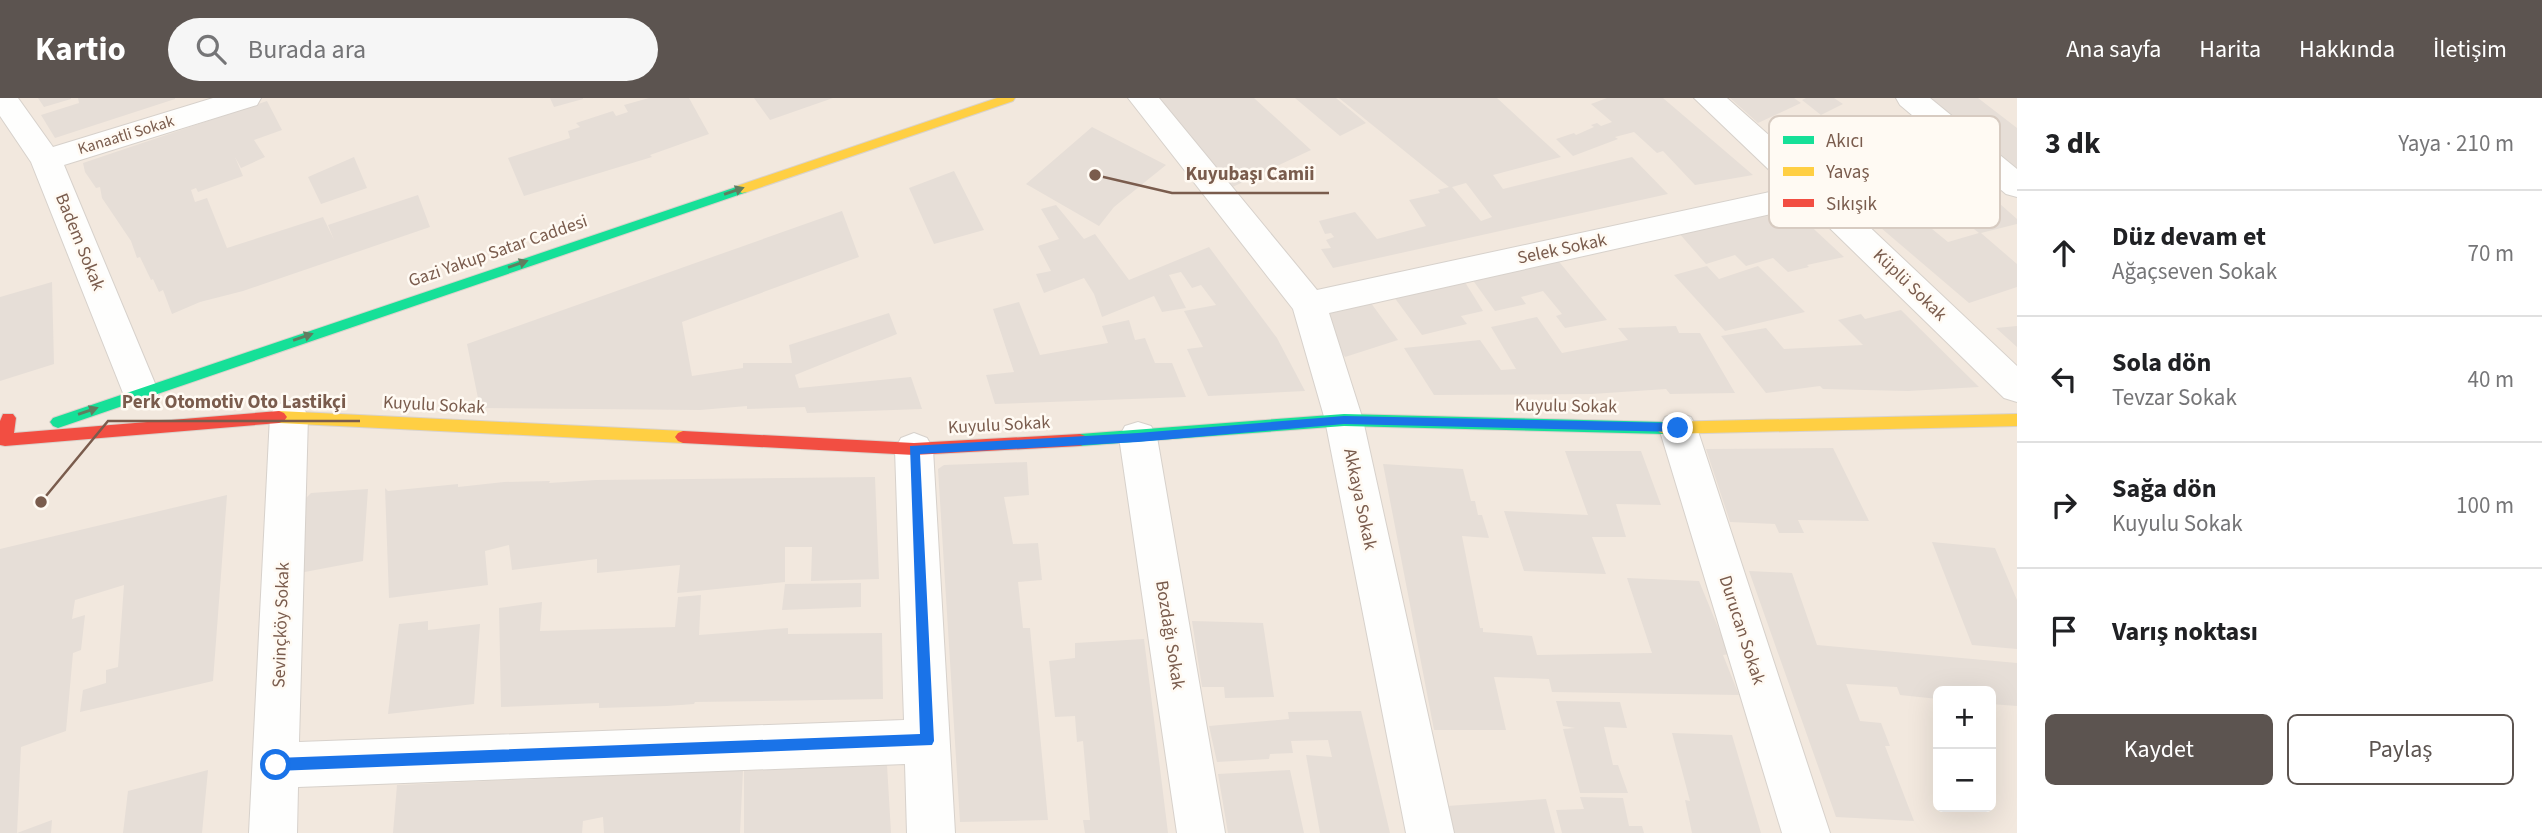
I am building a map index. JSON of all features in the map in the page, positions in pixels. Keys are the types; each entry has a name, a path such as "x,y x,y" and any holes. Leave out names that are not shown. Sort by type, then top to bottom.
{"street":[{"name":"Badem Sokak","path":"3,98 136,379"},
{"name":"Kanaatli Sokak","path":"25,147 246,98"},
{"name":"Gazi Yakup Satar Caddesi","path":"6,430 136,379 1009,98"},
{"name":"Akkaya Sokak","path":"1143,98 1309,305 1344,420 1430,833"},
{"name":"Küplü Sokak","path":"1709,98 1769,152"},
{"path":"1910,98 1932,116"},
{"path":"2000,172 2017,186"},
{"name":"Selek Sokak","path":"1309,305 1769,203"},
{"name":"Küplü Sokak","path":"1850,228 2017,388"},
{"name":"Kuyulu Sokak","path":"6,430 289,416 914,449 1138,437 1344,420 1678,428 2017,420"},
{"name":"Sevinçköy Sokak","path":"273,833 289,416"},
{"name":"Durucan Sokak","path":"1678,428 1806,833"},
{"name":"Bozdağı Sokak","path":"1138,437 1201,833"},
{"path":"914,449 931,833"},
{"path":"276,765 927,741"}],"shaded area":[{"path":"0,98 2017,98 2017,833 0,833"}],"building":[{"path":"38,98 71,98 71,99 44,107"},
{"path":"78,98 175,99 55,138 41,115 79,103"},
{"path":"550,98 583,98 583,99 554,107"},
{"path":"649,98 689,98 709,134 650,155 652,157 524,196 508,158 570,138 568,131 580,127 576,123 613,111 616,116 628,112 624,105"},
{"path":"754,98 833,98 770,120"},
{"path":"1155,98 1254,98 1311,150 1224,191"},
{"path":"1295,98 1336,98 1366,123 1340,136"},
{"path":"1339,98 1497,98 1561,157 1493,175 1503,189 1632,157 1668,194 1333,268 1321,249 1331,248 1326,240 1334,237 1331,233 1325,234 1319,221 1355,212 1377,239 1426,226 1409,200 1440,193 1438,190 1449,187","holes":["1466,183 1492,217 1481,221 1452,187"]},
{"path":"1607,98 1663,98 1753,175 1695,185 1663,151 1657,153 1634,132 1615,137 1618,139 1573,156 1556,139 1574,133 1576,135 1597,123 1601,126 1612,122 1591,104"},
{"path":"1730,98 1794,98 1801,103 1769,116 1758,123"},
{"path":"1834,98 1843,104 1821,115 1802,100"},
{"path":"1927,98 1978,98 2017,128 2017,170 2000,156 2000,116 1950,116"},
{"path":"267,101 282,130 254,140 265,157 241,168 235,157 243,176 198,192 196,188 191,190 195,202 207,198 227,248 323,217 334,240 328,225 418,195 430,227 243,291 200,302 172,314 163,290 159,292 140,257 137,258 131,241 102,198 100,187 96,188 85,172 83,163"},
{"path":"1092,127 1166,165 1114,207 1099,226 1026,184"},
{"path":"354,157 367,188 321,204 308,177"},
{"path":"954,171 984,230 934,244 909,188"},
{"path":"2000,204 2017,219 2017,224 1981,233 2017,264 2017,287 1969,303 1881,228 1931,228 1948,242 1979,233 1973,228 2000,228"},
{"path":"1056,205 1084,239 1095,234 1129,280 1209,247 1277,338 1305,391 1208,396 1187,349 1203,347 1184,311 1216,305 1201,285 1192,288 1181,272 1169,275 1186,308 1162,312 1154,296 1102,317 1094,294 1084,278 1044,293 1036,274 1051,271 1038,246 1059,239 1041,209"},
{"path":"1769,210 1769,228 1813,228 1844,257 1788,272 1773,258 1746,266 1735,255 1706,264 1678,232"},
{"path":"842,211 859,257 682,322 692,376 743,368 743,363 792,363 789,345 889,313 897,334 795,375 799,388 911,377 922,409 807,413 805,407 747,409 747,406 700,410 480,408 467,344"},
{"path":"1556,258 1607,320 1565,328 1556,316 1562,314 1543,291 1521,297 1526,304 1495,311 1472,279"},
{"path":"1707,266 1719,279 1758,266 1805,312 1725,331 1674,275"},
{"path":"1463,279 1483,311 1461,316 1467,324 1422,335 1391,293"},
{"path":"52,282 54,364 0,381 0,297"},
{"path":"1368,299 1398,340 1345,357 1313,311"},
{"path":"1019,302 1040,355 1108,343 1102,326 1129,320 1135,340 1145,338 1155,363 1172,363 1186,397 995,404 986,375 1014,372 993,309"},
{"path":"1901,310 1979,387 1908,391 1823,389 1820,386 1766,393 1721,336 1766,328 1784,349 1863,345 1838,320 1861,314 1865,319"},
{"path":"1537,317 1562,353 1628,340 1618,328 1676,326 1679,333 1700,333 1735,393 1670,394 1666,389 1592,394 1434,395 1404,348 1480,340 1501,370 1516,369 1491,327"},
{"path":"2017,326 2017,347 1996,328"},
{"path":"1833,448 1869,521 1798,520 1804,533 1779,533 1775,524 1730,522 1706,449"},
{"path":"1565,451 1641,451 1661,505 1616,504 1626,537 1592,537 1606,574 1524,571 1504,511 1588,515"},
{"path":"1027,462 1029,495 1004,497 1013,544 1038,543 1042,580 1018,582 1023,628 1030,628 1048,820 960,822 938,469 944,465"},
{"path":"1383,464 1463,469 1471,501 1475,501 1478,515 1482,515 1489,538 1462,536 1483,632 1532,636 1537,655 1652,653 1627,578 1699,581 1729,654 1723,655 1739,695 1552,692 1549,679 1494,677 1506,730 1434,730"},
{"path":"875,477 879,579 811,581 812,547 785,547 785,582 677,593 680,565 597,573 597,559 512,570 509,545 485,551 488,585 389,598 385,488 388,491 504,482"},
{"path":"368,489 363,561 294,574 298,506 311,493"},
{"path":"227,495 213,681 80,712 83,690 106,683 106,670 118,667 124,585 75,600 72,619 85,615 81,650 73,653 66,731 21,747 17,833 0,833 0,549"},
{"path":"1932,542 1995,548 2017,600 2017,649 1972,645"},
{"path":"1749,571 1792,573 1817,645 2017,663 2017,706 1996,704 1996,686 1933,686 1933,698 1900,695 1897,687 1846,684 1860,721 1881,723 1890,746 1885,746 1914,821 1836,817"},
{"path":"861,583 861,607 782,610 785,584"},
{"path":"701,595 699,635 788,628 788,634 882,633 883,699 695,702 667,706 599,708 599,703 501,707 499,608 542,602 540,631 675,627 678,597"},
{"path":"428,621 428,630 480,624 474,704 388,714 399,624"},
{"path":"1192,621 1263,623 1274,697 1225,698 1224,687 1202,687"},
{"path":"1144,639 1168,833 1085,833 1083,820 1090,820 1083,741 1077,742 1075,716 1055,717 1049,661 1075,658 1075,643"},
{"path":"1556,701 1620,702 1627,728 1604,727 1613,765 1618,765 1628,793 1580,793 1563,729 1575,728 1563,726"},
{"path":"1361,711 1390,833 1320,833 1306,755 1332,757 1328,740 1291,741 1293,753 1270,754 1269,759 1217,762 1209,726 1289,719 1288,712"},
{"path":"1672,733 1732,735 1761,833 1692,833 1685,800 1690,801"},
{"path":"887,765 891,833 744,833 744,771"},
{"path":"208,770 202,833 123,833 128,791"},
{"path":"743,770 740,833 604,833 603,817 583,821 582,833 393,833 397,785"},
{"path":"1290,770 1304,833 1228,833 1218,774"},
{"path":"1580,797 1623,798 1629,826 1642,826 1644,833 1562,833 1556,810 1584,809"},
{"path":"1546,799 1555,833 1454,833 1447,806"},
{"path":"52,820 51,833 17,833"}],"traffic: fast":[{"path":"58,422 742,189"},
{"path":"1080,440 1344,420 1664,428"}],"traffic: slow":[{"path":"742,189 1009,98"},
{"path":"279,417 683,437"},
{"path":"1664,428 2017,420"}],"traffic: jam":[{"path":"8,418 5,440 279,417"},
{"path":"683,437 914,449 1080,440"}],"place":[{"name":"Kuyubaşı Camii","path":"1095,175"},
{"name":"Perk Otomotiv Oto Lastikçi","path":"41,502"}],"route":[{"path":"276,765 927,741 914,449 1138,437 1344,420 1678,428"}]}
